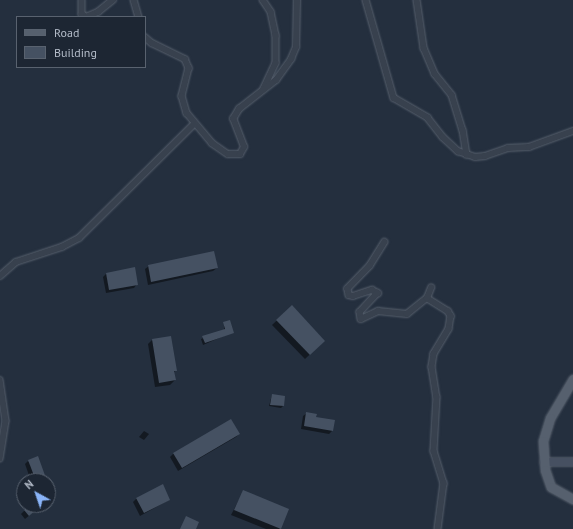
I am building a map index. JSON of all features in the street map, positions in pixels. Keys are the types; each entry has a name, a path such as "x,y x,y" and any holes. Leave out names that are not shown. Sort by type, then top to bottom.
{"main road":[{"path":"573,379 550,418 543,441 544,462 551,487 573,499"}],"street":[{"path":"82,0 82,14 85,16"},
{"path":"88,16 98,12 113,0"},
{"path":"134,0 138,16"},
{"path":"263,0 271,12 276,36 276,63 264,90"},
{"path":"146,38 152,43 182,56 188,63 182,100 194,124 218,148 228,154 240,154 244,147 233,119 239,109 264,90 284,70 296,47 298,0"},
{"path":"366,0 394,98 422,113 443,138 467,155 486,156 508,148 530,147 573,131"},
{"path":"417,0 424,48 435,74 452,95 463,130 467,155"},
{"path":"0,276 16,262 62,247 78,238 194,124"},
{"path":"385,242 374,260 348,289 349,295 353,296 372,290 378,293 360,312 361,319 378,311 407,314 427,298 431,288"},
{"path":"427,298 448,311 451,316 449,329 434,354 432,367 437,397 434,451 444,483 438,529"},
{"path":"0,380 6,421 0,459"},
{"path":"544,462 573,462"}],"building":[{"path":"214,251 218,268 151,282 148,265"},
{"path":"135,267 138,285 109,290 106,273"},
{"path":"292,305 325,341 310,355 276,320"},
{"path":"230,320 234,333 205,343 202,336 225,329 223,322"},
{"path":"171,336 177,371 174,371 176,380 159,383 152,339"},
{"path":"272,394 285,396 284,406 270,405"},
{"path":"306,412 317,414 316,417 335,420 333,431 304,426"},
{"path":"231,419 240,434 182,468 173,453"},
{"path":"38,456 44,473 33,473 28,460"},
{"path":"163,484 170,500 144,513 136,498"},
{"path":"243,490 289,509 281,529 234,510"},
{"path":"186,516 199,522 196,529 180,529"}]}
